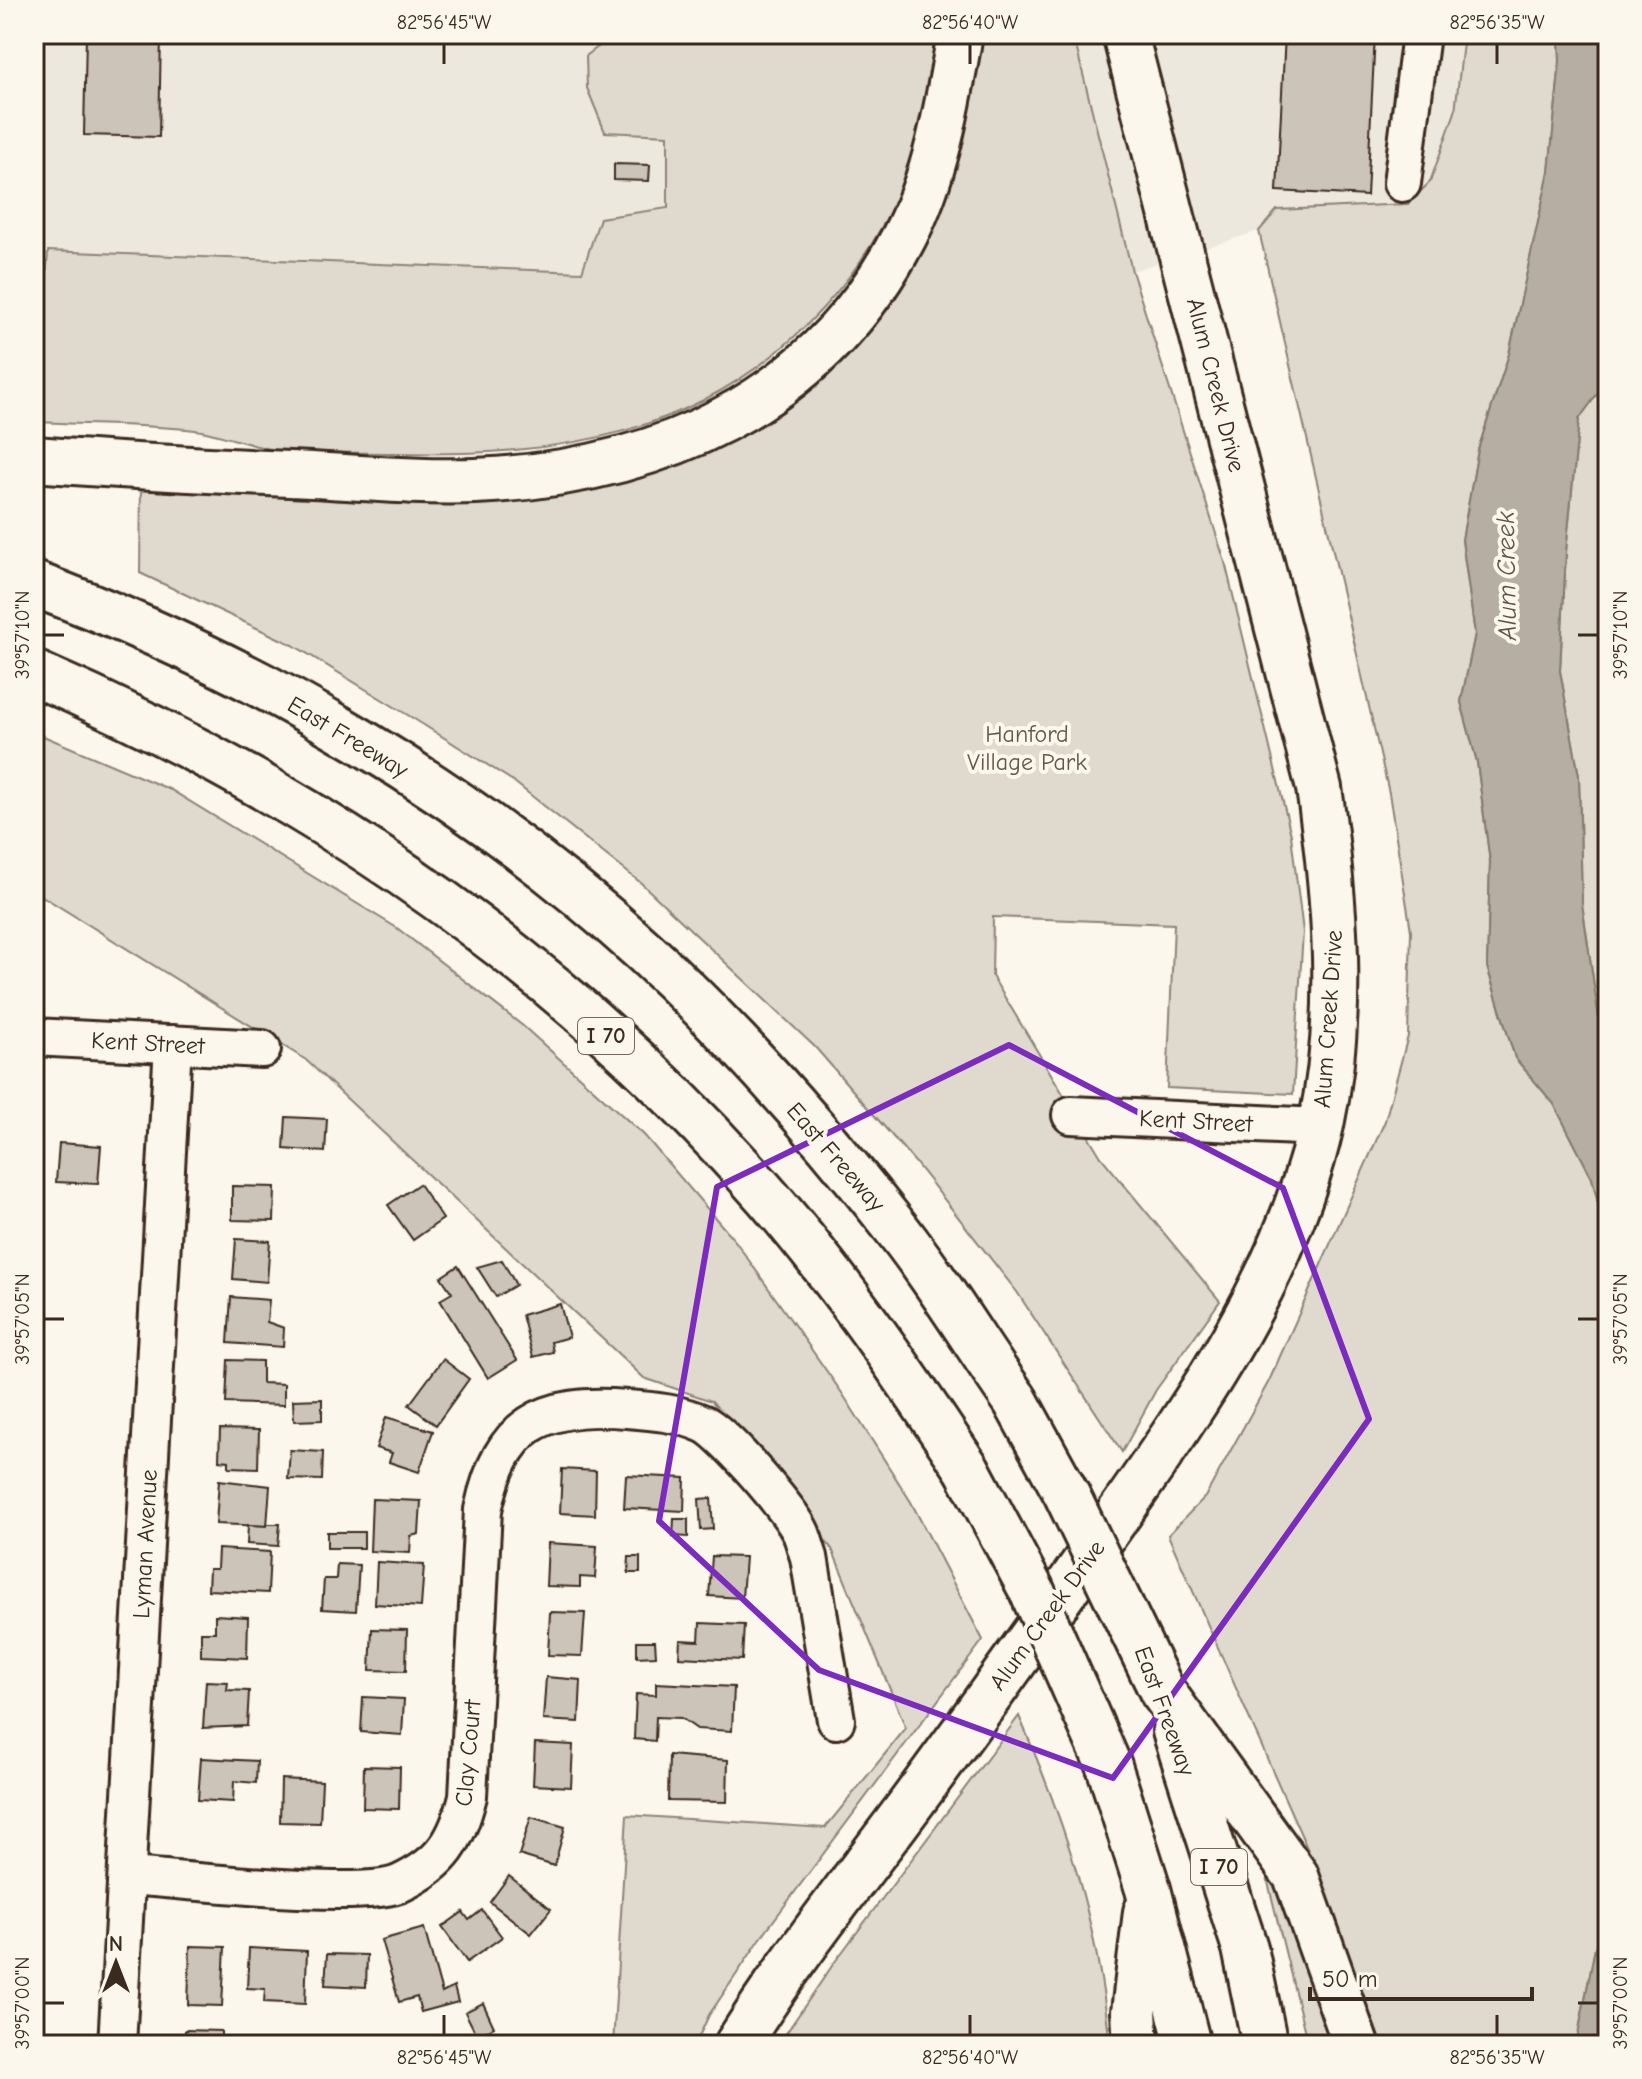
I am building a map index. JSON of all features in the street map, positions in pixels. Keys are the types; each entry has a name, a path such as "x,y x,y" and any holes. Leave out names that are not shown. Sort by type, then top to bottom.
{"main road":[{"path":"34,459 422,480 521,478 596,467 674,444 719,425 762,399 813,359 864,302 905,237 933,167 960,34"},
{"name":"Alum Creek Drive","path":"737,2045 772,1990 965,1729 1195,1405 1263,1287 1295,1206 1320,1127 1332,1043 1336,979 1335,916 1319,788 1125,34"},
{"name":"East Freeway","path":"34,584 222,665 378,753 519,849 645,952 726,1030 889,1219 1015,1400 1074,1507 1162,1691 1245,1948 1265,2045"},
{"name":"I 70","path":"34,673 140,719 229,765 411,876 507,948 670,1091 748,1174 824,1266 896,1362 967,1469 1031,1589 1109,1766 1148,1889 1188,2045"},
{"path":"1162,1691 1296,1876 1356,2045"},
{"path":"1136,2045 1134,2012 1148,1889"}],"street":[{"path":"1402,183 1421,34"},
{"name":"Kent Street","path":"34,1037 262,1049"},
{"name":"Lyman Avenue","path":"117,2045 173,1044"},
{"name":"Kent Street","path":"1071,1115 1320,1127"},
{"name":"Clay Court","path":"127,1876 355,1890 398,1885 436,1862 458,1832 468,1796 483,1510 498,1458 516,1435 538,1419 563,1410 615,1408 670,1412 707,1425 736,1453 801,1532 809,1557 836,1720"}],"highlighted area":[{"path":"1009,1045 1283,1188 1369,1419 1113,1778 819,1670 659,1521 717,1187"}],"shaded area":[{"path":"34,34 614,34 586,56 668,135 668,208 600,218 582,272 34,250"},
{"path":"1073,34 1464,34 1455,112 1430,182 1408,204 1277,210 1259,231 1132,271"}],"green space":[{"path":"615,34 936,34 926,110 904,181 889,215 848,278 823,308 778,351 730,386 679,412 626,430 570,443 513,450 453,453 297,452 261,447 195,430 37,422 48,251 582,272 600,218 668,208 668,135 605,132 587,88 586,56"},
{"name":"Hanford Village Park","path":"974,34 1073,34 1132,271 1225,562 1291,835 1303,932 1293,1094 1167,1088 1174,924 993,917 992,976 1101,1157 1220,1301 1156,1390 1122,1452 1017,1292 914,1161 815,1047 641,883 513,781 411,717 293,645 140,573 141,486 516,491 845,349"},
{"path":"1464,34 1559,34 1560,61 1549,172 1509,354 1478,450 1462,540 1475,634 1461,702 1477,762 1490,862 1487,967 1515,1058 1554,1104 1592,1178 1607,1240 1608,1914 1595,1948 1576,2045 1382,2045 1310,1855 1168,1535 1205,1497 1269,1381 1385,1121 1408,1036 1411,931 1389,793 1259,231 1277,210 1408,204 1430,182 1455,112"},
{"path":"1608,379 1608,1047 1602,1040 1582,904 1579,776 1560,671 1566,552 1579,419"},
{"path":"34,732 171,790 397,928 523,1026 644,1135 736,1242 842,1393 911,1502 983,1640 765,1932 709,2015 695,2045 613,2045 627,1815 825,1828 906,1728 832,1549 712,1401 644,1378 306,1060 42,896 34,895"},
{"path":"1019,1716 1052,1798 1078,1877 1097,1957 1110,2045 778,2045 834,1963"},
{"path":"1275,1863 1342,2045 1308,2045 1265,1870"}],"water":[{"name":"Alum Creek","path":"1559,34 1608,34 1608,379 1579,419 1566,552 1560,671 1579,776 1582,904 1602,1040 1608,1047 1608,1285 1607,1240 1592,1178 1554,1104 1515,1058 1487,966 1490,862 1477,762 1461,702 1475,634 1462,540 1478,450 1509,354 1549,172 1560,61"},
{"path":"1608,1914 1608,2045 1576,2045 1595,1948"}],"building":[{"path":"86,34 161,34 159,137 84,135"},
{"path":"1285,34 1375,34 1367,196 1277,191"},
{"path":"614,164 650,165 649,181 614,180"},
{"path":"286,1117 327,1119 325,1152 284,1149"},
{"path":"59,1143 101,1146 98,1184 56,1182"},
{"path":"419,1184 443,1219 413,1240 388,1205"},
{"path":"232,1186 275,1187 274,1221 232,1220"},
{"path":"236,1239 270,1241 267,1282 233,1279"},
{"path":"502,1260 516,1285 496,1297 477,1267"},
{"path":"458,1266 517,1360 488,1378 440,1300 452,1293 441,1277"},
{"path":"231,1297 269,1300 267,1322 284,1328 283,1347 228,1343"},
{"path":"560,1304 569,1337 551,1342 553,1352 533,1357 522,1315"},
{"path":"443,1359 469,1379 436,1425 409,1405"},
{"path":"228,1360 262,1361 262,1383 284,1384 284,1405 226,1403"},
{"path":"322,1399 322,1420 294,1421 293,1400"},
{"path":"386,1417 433,1431 419,1472 389,1462 392,1453 376,1448"},
{"path":"220,1429 259,1430 258,1468 229,1467 229,1461 219,1460"},
{"path":"290,1450 323,1452 322,1480 288,1479"},
{"path":"562,1469 596,1471 595,1515 560,1513"},
{"path":"626,1475 685,1478 684,1511 624,1508"},
{"path":"219,1480 270,1486 267,1526 216,1524"},
{"path":"711,1498 713,1529 701,1530 699,1499"},
{"path":"372,1499 421,1501 419,1534 411,1536 410,1553 370,1551"},
{"path":"674,1519 688,1519 688,1537 673,1536"},
{"path":"280,1524 278,1546 247,1544 248,1525"},
{"path":"327,1532 364,1532 364,1548 327,1548"},
{"path":"548,1543 597,1546 595,1578 580,1577 580,1587 546,1586"},
{"path":"218,1549 270,1552 268,1593 208,1590 209,1569 217,1569"},
{"path":"712,1556 745,1557 742,1598 709,1596"},
{"path":"629,1557 640,1557 640,1573 628,1573"},
{"path":"377,1562 424,1565 421,1607 375,1604"},
{"path":"337,1564 359,1565 356,1611 322,1609 324,1579 336,1579"},
{"path":"550,1612 585,1613 582,1656 548,1655"},
{"path":"215,1615 248,1617 247,1658 201,1656 201,1632 215,1632"},
{"path":"700,1623 744,1625 742,1660 679,1657 680,1640 699,1641"},
{"path":"372,1629 407,1630 406,1671 370,1670"},
{"path":"637,1641 655,1641 656,1656 637,1657"},
{"path":"546,1677 581,1680 579,1722 543,1720"},
{"path":"206,1681 228,1682 227,1690 249,1691 247,1726 203,1728"},
{"path":"656,1683 734,1687 732,1731 697,1729 681,1718 656,1717 655,1741 634,1739 636,1694 656,1695"},
{"path":"363,1697 404,1699 402,1735 361,1732"},
{"path":"535,1743 573,1745 571,1787 533,1785"},
{"path":"669,1755 728,1760 727,1802 668,1801"},
{"path":"201,1758 257,1761 256,1783 234,1781 233,1802 198,1800"},
{"path":"364,1766 400,1767 399,1809 363,1808"},
{"path":"281,1779 322,1781 320,1823 280,1822"},
{"path":"531,1817 565,1827 554,1866 519,1855"},
{"path":"509,1876 551,1909 531,1934 490,1902"},
{"path":"482,1910 502,1937 467,1962 442,1927 463,1912 469,1920"},
{"path":"424,1928 442,1993 454,1987 458,2002 421,2012 417,1997 399,2002 381,1940"},
{"path":"190,1946 225,1947 222,2006 188,2005"},
{"path":"249,1948 307,1951 305,2004 264,2002 265,1989 247,1988"},
{"path":"327,1954 367,1955 366,1987 325,1985"},
{"path":"483,2003 494,2027 477,2036 465,2012"},
{"path":"185,2030 221,2031 221,2045 185,2045"}]}
